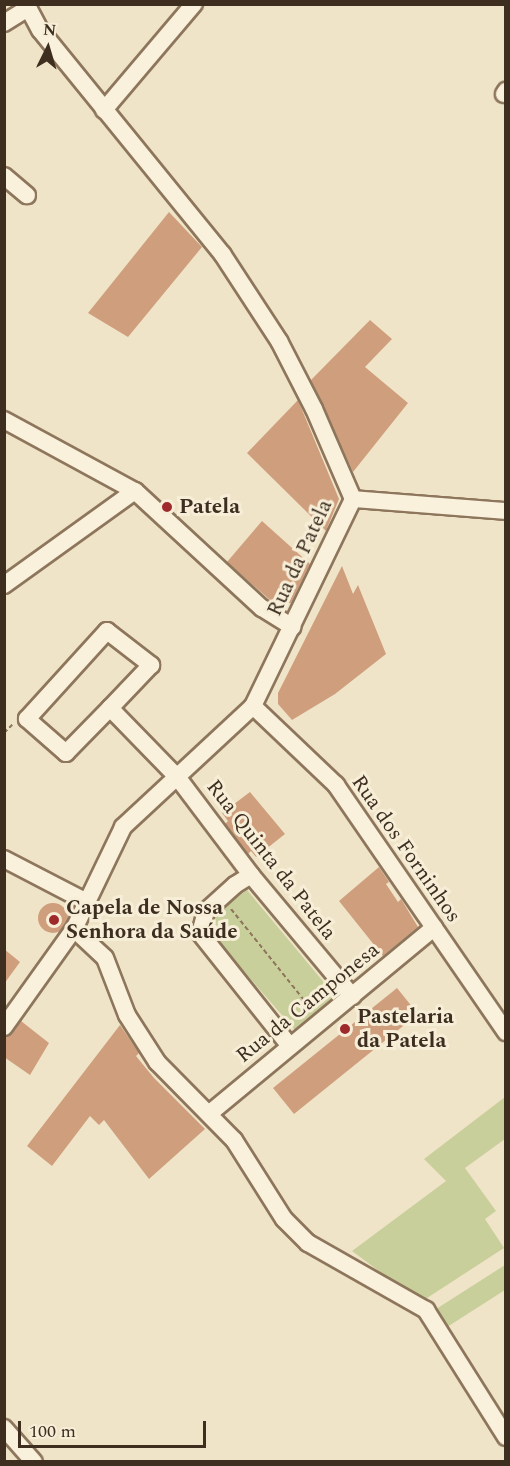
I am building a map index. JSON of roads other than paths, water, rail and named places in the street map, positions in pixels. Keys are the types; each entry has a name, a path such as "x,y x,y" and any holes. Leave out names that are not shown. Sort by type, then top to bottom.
{"street":[{"path":"104,110 194,4"},
{"path":"4,23 27,6"},
{"name":"Rua da Patela","path":"4,1027 75,929 123,827 253,706 353,499 314,409 279,341 223,255 40,30 27,6"},
{"path":"4,176 27,195"},
{"path":"4,420 135,491 262,608 293,627"},
{"path":"4,585 135,491"},
{"path":"353,499 506,511"},
{"path":"107,631 151,665 110,708 66,753 27,719 107,631"},
{"name":"Rua dos Forninhos","path":"253,706 336,785 506,1032"},
{"name":"Rua Quinta da Patela","path":"110,708 178,778 250,876 352,996"},
{"path":"4,859 87,902"},
{"path":"250,876 206,911 200,933 290,1046"},
{"name":"Rua da Camponesa","path":"210,1113 434,928"},
{"path":"75,929 105,958 128,1015 157,1062 210,1113 234,1140 284,1219 308,1243 426,1310 506,1437"},
{"path":"4,1428 34,1461"}],"place":[{"name":"Patela","path":"167,507"},
{"name":"Capela de Nossa Senhora da Saúde","path":"54,920"},
{"name":"Pastelaria da Patela","path":"345,1029"}]}
